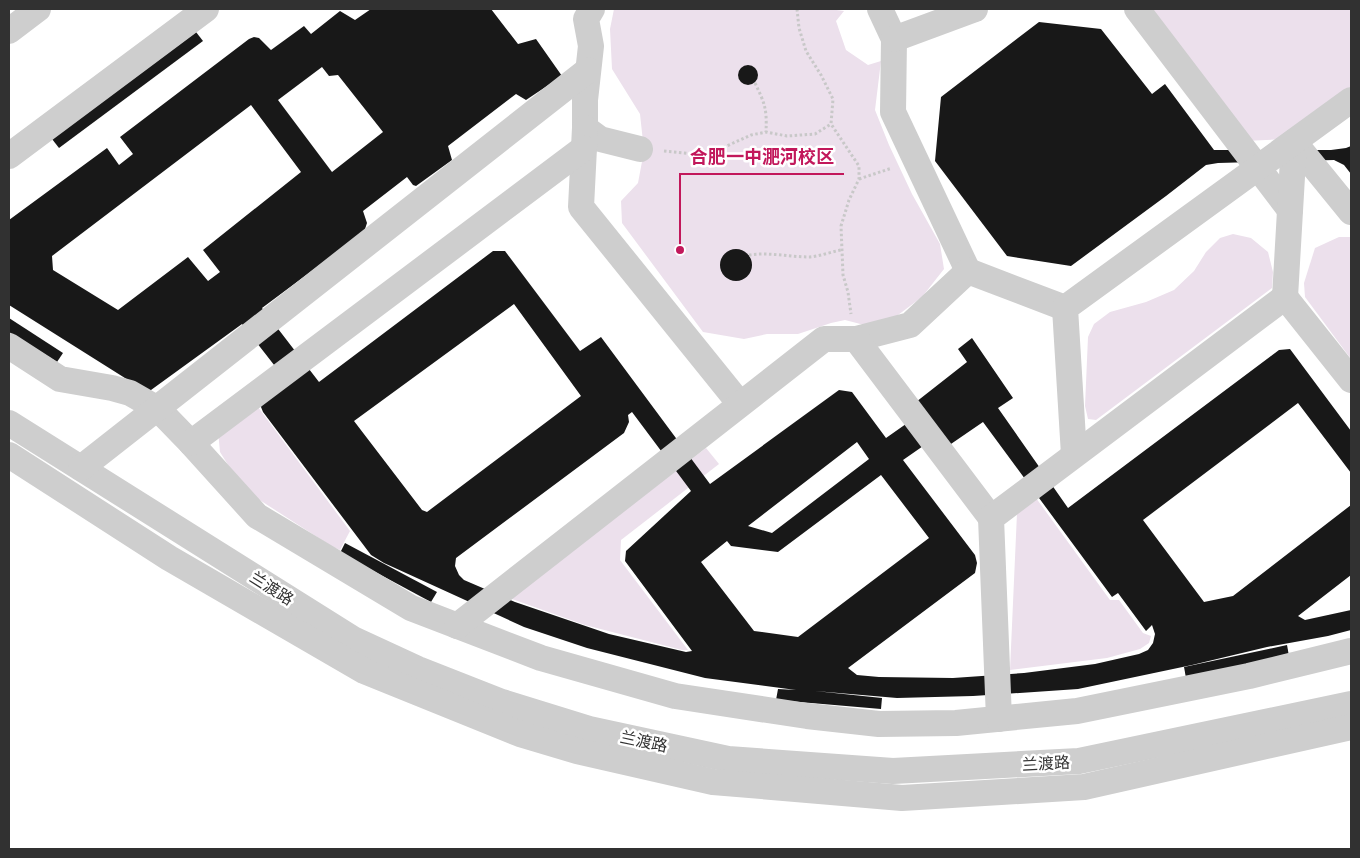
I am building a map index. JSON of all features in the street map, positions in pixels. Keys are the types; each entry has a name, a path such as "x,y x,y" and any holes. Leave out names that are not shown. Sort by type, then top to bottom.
{"street":[{"path":"9,31 38,9"},
{"path":"9,156 206,9"},
{"path":"880,9 894,39 893,112 968,271 1066,308"},
{"path":"894,39 975,9"},
{"path":"1137,9 1290,210"},
{"path":"585,12 591,46 580,207 740,404"},
{"path":"81,468 588,70"},
{"path":"1066,308 1351,100"},
{"path":"191,443 584,138 600,139 640,150"},
{"path":"1294,142 1285,297 1351,380"},
{"path":"1294,142 1351,212"},
{"path":"457,626 824,339 856,338 910,325 968,271"},
{"path":"991,518 1285,297"},
{"path":"1066,308 1074,456"},
{"path":"856,338 991,518 999,719"},
{"path":"9,346 60,379 130,392 158,409 257,516 411,608 541,658 675,696 807,716 879,724 956,723 1077,711 1249,676 1351,651"},
{"name":"兰渡路","path":"9,423 353,639 418,669 502,702 589,729 728,759 893,771 1079,761 1351,704"},
{"name":"兰渡路","path":"9,455 169,558 364,671 520,734 577,751 713,782 902,798 1084,787 1351,727"}],"path":[{"path":"797,9 799,28 806,50 834,99 831,124 859,166 859,179 849,200 842,226 841,250 842,274 848,292 856,338"},
{"path":"755,83 763,99 767,114 766,132"},
{"path":"640,150 694,154 720,149 751,135 766,132 787,136 814,134 831,124"},
{"path":"859,179 899,165"},
{"path":"749,255 812,257 841,250"}],"shaded area":[{"path":"614,9 829,9 844,11 836,21 846,50 868,65 881,61 875,110 912,194 940,244 944,269 922,297 890,321 872,327 845,320 798,334 767,334 744,339 703,332 622,223 621,201 638,183 644,151 640,114 612,69 610,29"},
{"path":"1146,9 1351,9 1351,88 1285,139 1244,141"},
{"path":"1233,234 1251,238 1268,252 1273,272 1272,288 1096,420 1088,419 1085,406 1088,337 1094,324 1110,312 1146,302 1174,290 1194,271 1206,252 1220,238"},
{"path":"1339,237 1351,237 1351,359 1305,297 1304,283 1315,248"},
{"path":"255,403 350,531 340,550 255,497 235,476 220,452 218,431"},
{"path":"706,448 719,464 621,540 620,560 688,650 585,625 512,599 517,591"},
{"path":"1036,498 1110,600 1119,600 1143,633 1151,636 1149,643 1140,649 1107,658 1010,670 1017,513"}],"building":[{"path":"371,9 491,9 518,44 536,39 562,76 526,100 516,94 448,146 452,160 416,186 407,177 363,211 367,223 364,232 262,308 319,382 493,251 505,251 580,351 601,337 710,484 839,390 852,392 886,438 923,412 916,402 967,362 958,349 972,338 1013,398 998,408 1068,508 1279,350 1290,349 1351,431 1351,473 1298,403 1143,520 1204,602 1233,596 1351,505 1351,575 1298,616 1305,620 1351,610 1351,630 1078,689 973,696 897,698 815,691 882,698 881,709 776,700 778,689 796,690 705,678 587,648 524,627 384,563 371,555 263,412 261,407 262,401 285,379 242,324 151,390 144,390 9,305 9,220 107,148 119,165 133,154 120,137 249,39 259,38 271,50 304,26 311,34 340,11 355,20","holes":["322,67 329,76 338,75 383,132 332,172 278,100","251,105 301,172 203,250 220,272 208,281 188,257 118,310 53,270 52,256","514,304 581,396 427,512 422,510 354,421","632,412 691,491 626,551 625,561 692,651 686,652 609,634 515,602 464,580 459,575 455,566 456,558 624,433 629,422 628,415","983,422 1112,597 1118,593 1146,631 1152,625 1155,634 1153,643 1148,650 1139,654 1095,664 1024,673 953,678 857,675 848,668 975,573 977,563 975,555 903,460 939,435 948,446","857,442 869,459 772,533 748,526","881,475 929,538 798,637 754,631 701,562 727,541 731,546 778,552"]},
{"path":"1039,22 1101,29 1152,94 1165,84 1214,150 1331,150 1351,146 1351,174 1344,165 1334,160 1218,163 1206,165 1071,266 1007,256 935,161 941,97"},
{"path":"196,32 203,41 59,148 52,139"},
{"path":"748,65 755,68 758,75 755,82 748,85 741,82 738,75 741,68"},
{"path":"736,249 742,250 747,254 751,259 751,271 747,276 742,280 736,281 730,280 725,276 721,271 720,265 721,259 725,254 730,250"},
{"path":"9,318 63,353 57,362 9,332"},
{"path":"345,543 437,592 431,602 340,553"},
{"path":"1287,645 1289,656 1186,678 1184,667"}],"place":[{"name":"合肥一中淝河校区","path":"680,250"}]}
